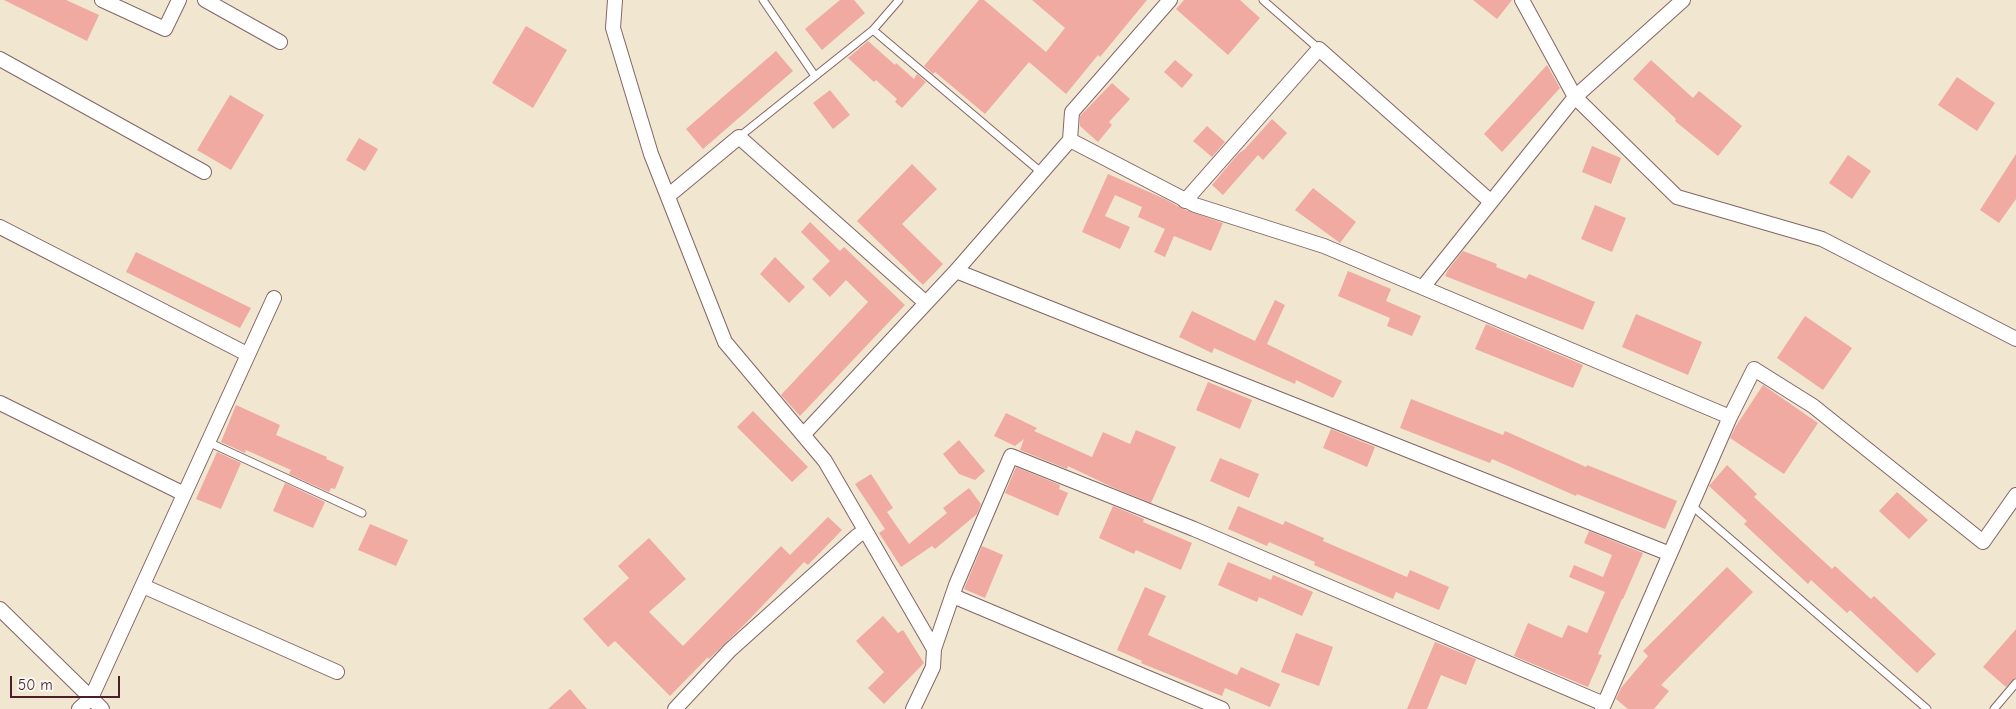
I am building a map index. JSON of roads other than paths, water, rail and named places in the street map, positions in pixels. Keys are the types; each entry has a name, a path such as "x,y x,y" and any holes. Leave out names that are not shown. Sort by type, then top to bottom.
{"street":[{"path":"102,0 165,28 179,0"},
{"path":"205,0 280,42"},
{"path":"614,0 613,28 651,154 725,342 825,461 934,649"},
{"path":"1522,0 1575,97 1677,196 1822,239 2016,339"},
{"path":"1422,287 1575,97 1683,0"},
{"path":"803,435 956,271 1070,140 1072,112 1167,1"},
{"path":"1185,201 1319,49 1490,201"},
{"path":"0,59 204,172"},
{"path":"668,196 739,137 926,302"},
{"path":"1070,140 1185,201 1324,246 1730,417"},
{"path":"0,227 247,354"},
{"path":"956,271 1670,554"},
{"path":"79,709 91,698 274,298"},
{"path":"912,709 933,667 934,649 956,584 1011,456 1194,529 1606,707 1691,506 1730,417 1754,369 1813,406 1983,542 2016,495"},
{"path":"0,403 184,494"},
{"path":"675,709 730,650 858,536 866,531"},
{"path":"143,586 337,672"},
{"path":"953,596 1222,709"},
{"path":"0,610 102,709"}],"lane":[{"path":"763,0 815,76"},
{"path":"739,137 873,30 899,0"},
{"path":"1263,0 1319,49"},
{"path":"873,30 1042,173"},
{"path":"208,442 362,513"},
{"path":"1691,506 1927,709"},
{"path":"1994,709 2016,683"}]}
